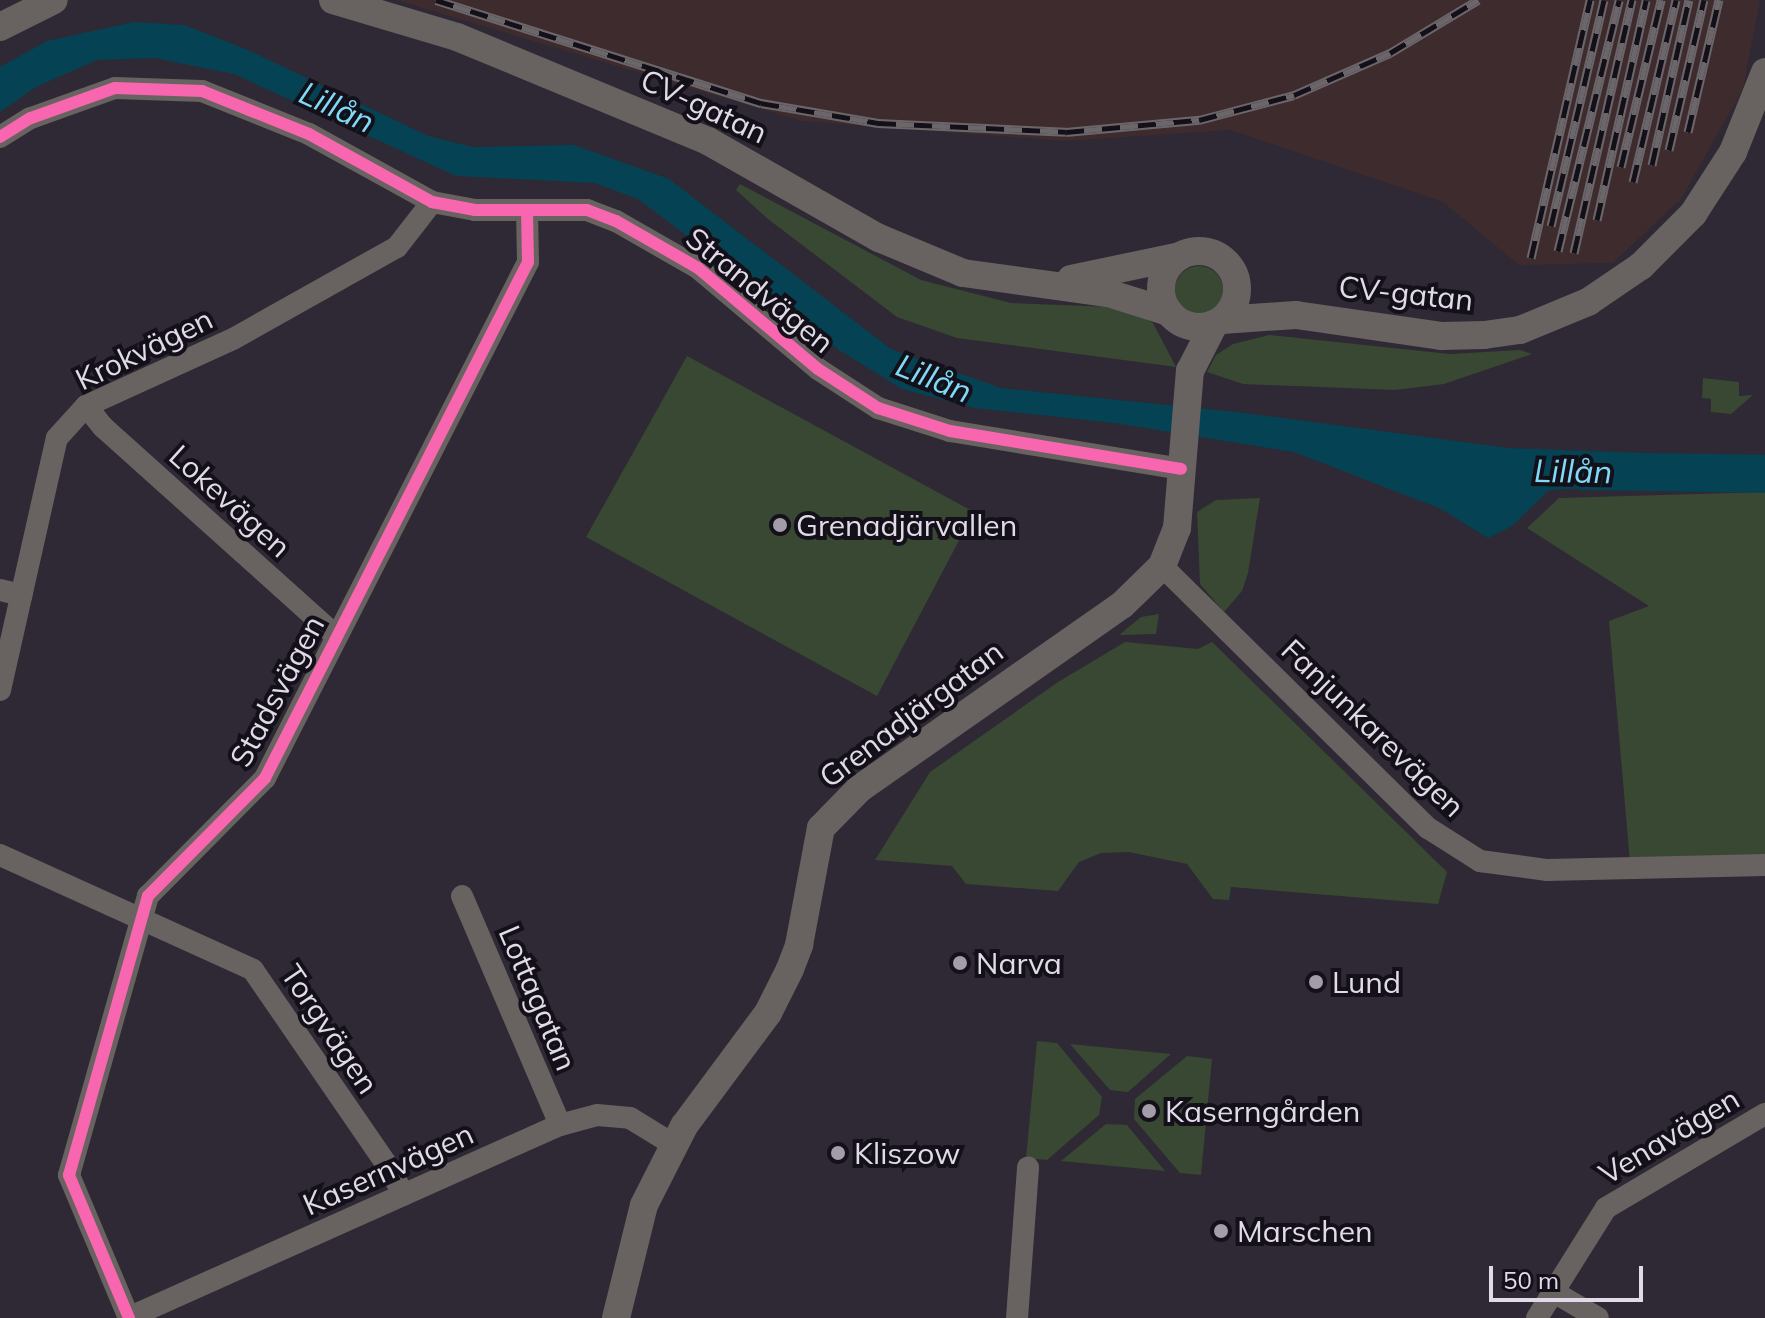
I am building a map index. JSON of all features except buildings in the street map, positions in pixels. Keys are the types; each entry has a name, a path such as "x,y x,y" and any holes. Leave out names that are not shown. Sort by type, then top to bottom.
{"street":[{"path":"0,27 54,0"},
{"name":"CV-gatan","path":"333,0 457,37 708,141 879,238 963,273 1108,293 1170,314"},
{"name":"CV-gatan","path":"1218,322 1296,315 1442,336 1484,335 1520,330 1588,302 1641,266 1693,214 1733,152 1764,80"},
{"name":"Strandvägen","path":"0,137 31,118 115,88 202,91 309,134 432,202 475,210 587,210 651,238 698,268 818,369 878,408 950,431 1182,456"},
{"name":"Krokvägen","path":"0,690 11,592 57,438 86,406 233,339 397,247 432,202"},
{"name":"Stadsvägen","path":"129,1318 69,1175 148,896 265,778 528,262 527,211"},
{"path":"1207,252 1221,258 1235,275 1236,300 1218,322 1196,327 1170,314 1161,287 1167,269 1180,256 1207,252"},
{"name":"CV-gatan","path":"1038,284 1180,256"},
{"name":"CV-gatan","path":"1235,275 1264,302 1296,315"},
{"name":"Grenadjärgatan","path":"616,1318 644,1205 674,1145 768,1013 799,945 821,828 843,802 1122,605 1162,566 1177,528 1190,371 1170,314"},
{"name":"Grenadjärgatan","path":"1190,371 1218,322"},
{"name":"Lokevägen","path":"86,406 103,427 337,637"},
{"name":"Fanjunkarevägen","path":"1162,566 1428,828 1480,861 1547,870 1765,865"},
{"name":"Torgvägen","path":"0,855 253,970 390,1169 403,1195"},
{"name":"Lottagatan","path":"462,896 560,1125"},
{"name":"Venavägen","path":"1537,1318 1606,1208 1765,1114"},
{"name":"Kasernvägen","path":"129,1318 560,1125 597,1115 630,1118 674,1145"},
{"path":"1017,1318 1028,1167"},
{"path":"1552,1291 1598,1318"}],"shaded area":[{"path":"396,0 1760,0 1743,89 1681,199 1613,263 1519,265 1443,202 1231,130 1065,141 801,121"}],"green space":[{"path":"740,184 921,280 1011,303 1114,307 1138,314 1153,323 1176,367 957,338 897,317 768,219 736,190"},
{"path":"1199,266 1208,267 1216,273 1222,281 1222,299 1216,307 1208,313 1199,314 1190,313 1182,307 1176,299 1175,290 1176,281 1182,273 1190,267"},
{"path":"1269,335 1450,354 1520,350 1532,354 1444,384 1395,390 1243,384 1207,372 1216,355 1233,344"},
{"name":"Grenadjärvallen","path":"687,356 974,512 877,696 586,537"},
{"path":"1703,378 1739,382 1739,396 1753,395 1731,414 1711,412 1711,399 1702,398"},
{"path":"1765,492 1765,866 1631,874 1609,621 1649,606 1527,528 1559,498"},
{"path":"1260,498 1248,573 1242,591 1224,612 1200,584 1197,512 1216,500"},
{"path":"1159,614 1156,634 1119,635 1141,617"},
{"path":"1125,642 1198,649 1212,642 1447,872 1438,904 1231,887 1229,900 1213,899 1187,864 1129,852 1101,853 1079,862 1058,891 966,884 952,866 875,860 930,772 1058,682"},
{"path":"1037,1041 1057,1043 1102,1097 1099,1115 1047,1160 1026,1158"},
{"path":"1070,1044 1171,1054 1128,1092 1110,1090"},
{"path":"1187,1056 1212,1059 1201,1175 1180,1173 1134,1119 1135,1099"},
{"path":"1106,1124 1127,1125 1165,1171 1061,1161"}],"water":[{"path":"134,22 184,25 246,49 428,136 473,147 574,145 669,179 891,349 1001,388 1237,412 1509,448 1641,453 1634,473 1600,479 1585,488 1549,490 1512,526 1488,538 1441,509 1294,452 1114,423 974,408 902,389 839,350 638,199 595,183 456,176 234,74 154,58 97,60 36,87 0,112 0,67 47,41"}],"waterway":[{"name":"Lillån","path":"1584,471 1765,474"}],"railway":[{"path":"436,0 761,103 878,123 1066,132 1199,120 1294,95 1390,53 1478,0"},
{"path":"1531,258 1590,0"},
{"path":"1551,226 1604,0"},
{"path":"1558,251 1619,0"},
{"path":"1574,253 1632,0"},
{"path":"1597,220 1646,0"},
{"path":"1621,167 1661,0"},
{"path":"1633,182 1676,0"},
{"path":"1652,165 1689,0"},
{"path":"1669,150 1704,0"},
{"path":"1688,132 1719,0"}],"cycle path":[{"path":"0,137 31,118 115,88 202,91 309,134 432,202 475,210 587,210 616,221 698,268 818,369 878,408 950,431 1181,469"},
{"path":"129,1318 69,1175 148,896 265,778 528,262 527,211"}],"place":[{"name":"Grenadjärvallen","path":"780,525"},
{"name":"Narva","path":"960,963"},
{"name":"Lund","path":"1316,982"},
{"name":"Kaserngården","path":"1149,1111"},
{"name":"Kliszow","path":"838,1153"},
{"name":"Marschen","path":"1221,1231"}]}
